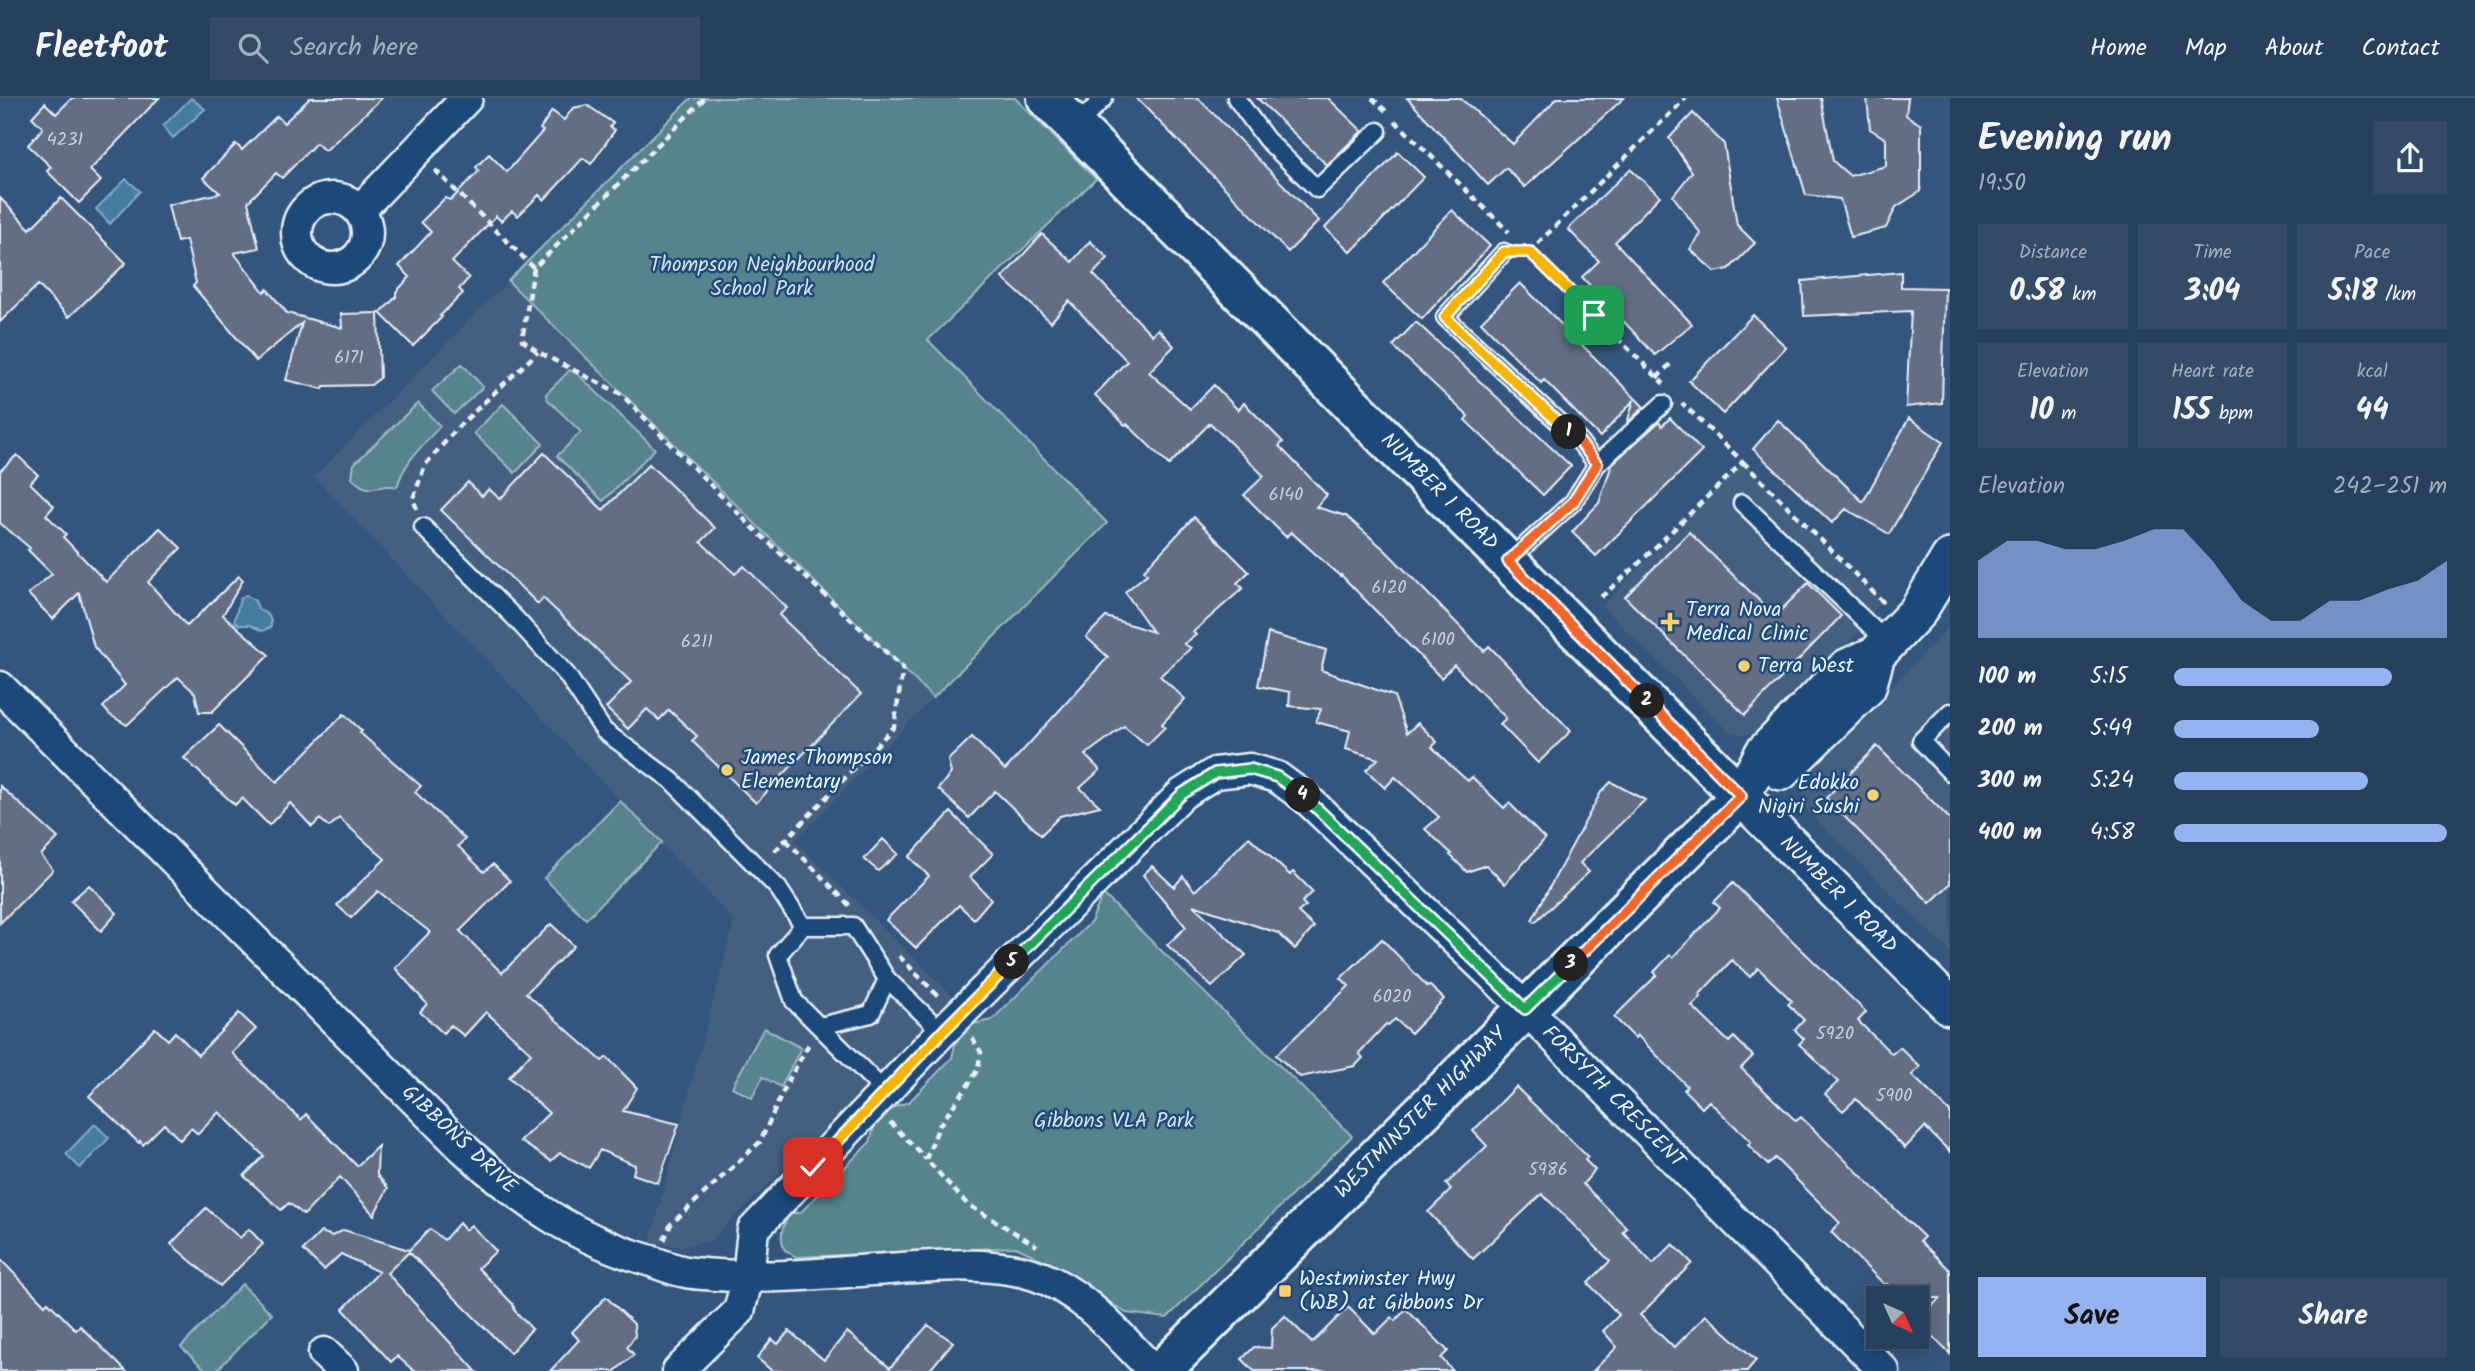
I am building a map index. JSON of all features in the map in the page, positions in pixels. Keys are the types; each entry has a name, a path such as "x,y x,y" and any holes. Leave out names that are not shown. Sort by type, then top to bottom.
{"main road":[{"name":"NUMBER 1 ROAD","path":"1047,98 1741,796"},
{"name":"WESTMINSTER HIGHWAY","path":"1161,1371 1741,796"}],"street":[{"path":"359,211 467,98"},
{"name":"WESTMINSTER HIGHWAY","path":"1741,796 1765,753 1847,668 1882,649 1918,611 1950,558"},
{"name":"GIBBONS DRIVE","path":"0,687 462,1147 498,1180 552,1219 617,1251 687,1273 747,1277 928,1266 984,1267 1034,1275 1054,1283 1080,1300 1154,1371"},
{"name":"FORSYTH CRESCENT","path":"678,1371 739,1311 753,1230 887,1106 953,1031 1182,794 1215,773 1250,769 1277,777 1307,799 1525,1009 1884,1371"},
{"name":"NUMBER 1 ROAD","path":"1741,796 1948,1001"}],"lane":[{"path":"1075,127 1104,98"},
{"path":"1236,98 1266,139 1317,190 1378,131"},
{"path":"1504,252 1445,317 1578,440 1597,464"},
{"path":"1508,561 1573,502 1597,464 1667,398"},
{"path":"1742,503 1882,649"},
{"path":"423,527 514,617 567,675 604,731 671,780 778,888 803,926"},
{"path":"1950,712 1921,741 1950,772"},
{"path":"887,1106 820,1026 794,1001 778,955 803,926 853,926 887,979 953,1031"},
{"path":"820,1026 871,1014 887,979"}],"path":[{"path":"705,98 534,268 522,340 538,352 621,394 747,522 903,668 894,727 759,869"},
{"path":"1372,98 1511,234"},
{"path":"1504,252 1530,252 1686,98"},
{"path":"415,150 534,268"},
{"path":"1521,243 1657,378 1667,398"},
{"path":"423,527 412,499 425,465 460,425 538,352"},
{"path":"1657,378 1672,362"},
{"path":"1681,401 1885,604"},
{"path":"1601,597 1743,462"},
{"path":"659,1250 671,1224 760,1142 787,1083 820,1026"},
{"path":"926,1159 939,1126 978,1068 981,1052 973,1039 953,1031"},
{"path":"887,1106 926,1159 967,1204 1046,1252"}],"shaded area":[{"path":"191,98 205,109 173,138 163,126"},
{"path":"126,179 140,191 110,224 96,209"},
{"name":"James Thompson Elementary","path":"508,281 933,698 795,841 957,1000 710,1241 680,1247 650,1242 734,921 314,477"},
{"path":"1743,462 1881,602 1858,633 1758,732 1744,735 1728,731 1602,606"},
{"path":"246,595 255,601 259,610 269,616 271,627 262,631 234,622 240,599"},
{"path":"1950,626 1950,952 1808,812 1803,798 1804,781 1817,764"},
{"path":"95,1124 109,1138 80,1168 66,1154"}],"green space":[{"name":"Thompson Neighbourhood School Park","path":"691,98 1015,98 1096,179 928,340 1107,523 933,698 508,281"},
{"path":"462,364 483,387 454,414 432,391"},
{"path":"570,370 581,377 655,449 603,501 557,456 581,432 547,399 546,394"},
{"path":"418,403 440,426 409,462 397,487 369,488 359,484 352,478 354,464"},
{"path":"503,404 543,444 515,473 474,433"},
{"path":"620,801 662,842 586,919 544,878"},
{"name":"Gibbons VLA Park","path":"1103,894 1352,1136 1167,1318 1126,1313 1056,1266 1016,1247 796,1257 784,1249 782,1230 791,1213 800,1213 870,1142 876,1120 887,1109 909,1102 952,1058 957,1036 968,1025 992,1020 1091,922"},
{"path":"764,1028 801,1048 781,1087 763,1077 752,1098 732,1087"},
{"path":"242,1284 272,1314 216,1371 207,1371 181,1347"}],"building":[{"path":"72,98 159,98 90,170 101,181 79,203 47,171 51,167 28,145 43,128 32,117 45,103 56,114"},
{"path":"310,98 382,98 325,151 316,143 282,178 276,173 248,202 259,248 234,253 264,292 267,289 287,313 342,328 341,314 378,313 380,378 371,385 324,386 323,389 286,380 302,323 256,361 193,286 196,283 186,240 177,242 168,205 220,193 203,178 236,144 242,150 277,116 284,123"},
{"path":"1136,98 1198,98 1319,221 1288,252"},
{"path":"1257,98 1328,98 1362,131 1327,165"},
{"path":"1407,98 1460,98 1513,144 1557,98 1624,98 1525,187 1506,168 1488,185"},
{"path":"1777,98 1821,98 1833,161 1850,176 1886,166 1886,139 1870,129 1867,98 1908,98 1906,115 1921,125 1921,191 1896,207 1886,228 1851,237 1840,199 1806,195"},
{"path":"587,105 613,123 610,127 615,130 591,164 583,158 544,200 539,195 518,216 512,211 501,221 496,216 452,262 469,278 459,289 463,293 413,346 380,313 410,277 399,266 431,232 421,222 445,198 451,200 479,171 476,167 489,154 507,172 543,131 540,129 552,111 564,120 573,108"},
{"path":"1693,113 1724,144 1737,225 1755,243 1729,269 1715,272 1690,249 1701,234 1673,196 1692,172 1669,138"},
{"path":"1398,152 1424,177 1351,252 1325,228"},
{"path":"1630,169 1660,196 1615,242 1692,324 1655,355 1582,277 1599,261 1568,229"},
{"path":"0,198 30,229 61,198 126,263 69,317 38,285 0,322"},
{"path":"1452,210 1490,246 1422,319 1383,283"},
{"path":"1042,234 1072,262 1090,241 1108,258 1093,274 1152,335 1158,329 1174,346 1149,372 1190,409 1214,385 1238,410 1244,403 1283,442 1279,446 1327,495 1316,507 1346,516 1385,550 1484,651 1489,646 1571,731 1538,763 1500,724 1506,718 1454,665 1441,678 1341,575 1291,532 1286,537 1244,495 1264,476 1210,423 1169,465 1125,425 1095,395 1127,361 1069,301 1051,322 1002,278"},
{"path":"1901,272 1901,287 1945,288 1942,403 1906,407 1911,311 1804,316 1802,281"},
{"path":"1520,283 1644,407 1627,423 1634,400 1600,437 1544,380 1541,383 1481,322"},
{"path":"1753,315 1786,347 1723,414 1689,381"},
{"path":"1416,322 1571,466 1543,495 1465,420 1468,416 1393,346"},
{"path":"1670,418 1702,451 1596,556 1572,532 1599,503 1612,464 1659,422 1662,426"},
{"path":"1909,418 1943,442 1889,534 1846,509 1832,523 1753,449 1778,420 1863,502"},
{"path":"544,453 603,510 649,464 715,528 701,542 735,574 744,566 787,608 779,615 861,694 756,803 692,741 697,736 669,710 659,720 647,709 628,729 606,708 631,682 543,598 538,604 441,510 468,482 482,496 489,489 500,499"},
{"path":"17,455 38,475 30,483 54,506 46,515 66,534 63,537 106,582 160,528 181,548 148,582 187,626 239,576 243,580 223,615 269,655 212,712 199,712 195,693 178,677 127,725 110,715 103,707 125,685 94,647 79,593 53,619 28,594 52,574 28,550 30,548 0,523 0,471"},
{"path":"1194,517 1249,572 1237,583 1243,588 1193,632 1196,635 1184,644 1191,648 1160,676 1185,699 1162,724 1165,727 1147,745 1124,726 1085,755 1100,770 1080,788 1100,806 1060,816 1041,835 995,791 969,818 938,789 951,773 948,760 972,737 1005,770 1108,657 1086,637 1106,617 1153,632 1125,592 1147,574 1144,570"},
{"name":"Terra West","path":"1689,532 1775,616 1808,583 1841,616 1745,715 1625,597"},
{"path":"1268,633 1326,650 1321,670 1394,696 1407,733 1418,723 1437,742 1432,747 1451,766 1468,781 1472,777 1504,808 1509,803 1545,839 1505,884 1486,865 1467,872 1425,829 1439,817 1395,777 1385,788 1366,770 1378,759 1346,749 1350,731 1316,722 1321,709 1289,706 1290,692 1258,686"},
{"path":"344,714 362,731 360,733 421,786 415,792 465,839 458,846 484,872 493,864 510,881 460,931 502,973 551,924 574,946 526,993 602,1061 607,1057 637,1088 623,1111 679,1124 658,1183 633,1174 635,1165 600,1150 589,1168 560,1153 551,1161 520,1141 549,1113 509,1077 531,1053 486,1012 464,1036 451,1025 443,1033 420,1012 427,1004 395,968 430,932 378,891 351,918 337,905 385,859 339,818 329,827 320,819 312,827 290,803 269,825 242,798 235,805 184,758 219,725 277,782"},
{"path":"1877,746 1950,819 1950,884 1930,903 1826,798"},
{"path":"1611,782 1645,800 1580,863 1589,872 1535,922 1532,920 1601,792"},
{"path":"0,786 58,838 41,855 53,870 0,923"},
{"path":"951,812 993,854 970,877 991,899 974,919 959,905 916,948 886,920 929,876 909,857"},
{"path":"1249,837 1290,875 1293,872 1313,892 1302,902 1306,906 1298,912 1314,927 1295,949 1278,933 1193,905 1246,955 1212,987 1167,945 1186,927 1143,875 1152,866 1174,887 1183,876 1195,891"},
{"path":"883,839 898,854 878,871 864,859"},
{"path":"1733,883 1866,1012 1858,1021 1892,1054 1900,1047 1920,1067 1912,1075 1950,1112 1950,1152 1925,1127 1905,1148 1856,1099 1843,1111 1825,1094 1838,1082 1799,1044 1804,1039 1795,1030 1804,1020 1788,1004 1792,1001 1758,968 1750,977 1732,960 1692,1006 1729,1042 1734,1037 1753,1056 1741,1068 1796,1121 1801,1117 1924,1237 1920,1241 1950,1270 1950,1354 1929,1333 1929,1309 1940,1298 1929,1298 1929,1286 1886,1286 1831,1232 1840,1223 1775,1158 1768,1165 1748,1145 1751,1142 1709,1101 1702,1108 1684,1090 1687,1086 1637,1035 1635,1038 1614,1017 1657,975 1654,972 1670,955 1673,957 1720,908 1714,902"},
{"path":"89,885 117,913 101,931 71,901"},
{"path":"1382,939 1427,986 1444,999 1411,1033 1395,1019 1386,1024 1359,1053 1363,1058 1355,1066 1300,1077 1276,1055 1349,986 1341,978"},
{"path":"239,1013 256,1029 232,1053 301,1120 306,1114 357,1166 378,1146 377,1175 388,1188 374,1215 340,1177 304,1215 289,1203 281,1210 244,1176 264,1156 219,1112 198,1134 191,1128 180,1140 164,1124 143,1145 89,1096 155,1028 168,1040 175,1032 198,1055"},
{"path":"1516,1087 1588,1157 1585,1160 1595,1170 1583,1184 1627,1228 1623,1232 1653,1264 1673,1244 1692,1263 1640,1315 1674,1348 1706,1315 1756,1360 1747,1371 1593,1371 1617,1347 1603,1331 1619,1315 1588,1283 1610,1261 1542,1194 1473,1259 1428,1212 1451,1190 1446,1184 1487,1146 1473,1131"},
{"path":"206,1208 240,1238 249,1229 263,1244 220,1286 171,1244"},
{"path":"459,1223 465,1230 471,1225 496,1251 478,1268 513,1304 515,1311 532,1329 510,1353 409,1252 387,1273 476,1371 414,1371 397,1356 391,1362 343,1309 379,1272 341,1254 324,1270 303,1250 321,1232 332,1236 344,1230 409,1250 430,1229 444,1240"},
{"path":"0,1259 45,1305 48,1302 76,1330 80,1326 126,1371 0,1371"},
{"path":"606,1297 634,1324 635,1336 627,1347 634,1355 615,1371 550,1371 579,1340 572,1332"},
{"path":"1348,1307 1375,1334 1392,1317 1395,1321 1406,1309 1448,1351 1441,1358 1453,1371 1254,1371 1242,1359 1254,1347 1271,1348 1272,1328 1285,1316 1312,1343"},
{"path":"928,1325 953,1342 929,1371 772,1371 757,1358 772,1339 778,1344 789,1331 824,1360 847,1332 890,1368"}],"place":[{"name":"Terra Nova Medical Clinic","path":"1670,622"},
{"name":"Terra West","path":"1744,666"},
{"name":"James Thompson Elementary","path":"727,770"},
{"name":"Edokko Nigiri Sushi","path":"1873,795"},
{"name":"Westminster Hwy (WB) at Gibbons Dr","path":"1285,1291"}],"route":[{"path":"813,1167 945,1029 1182,794 1215,773 1250,769 1277,777 1307,799 1525,1009 1741,796 1508,561 1573,502 1597,464 1578,440 1445,317 1504,252 1530,252 1594,315"}]}
